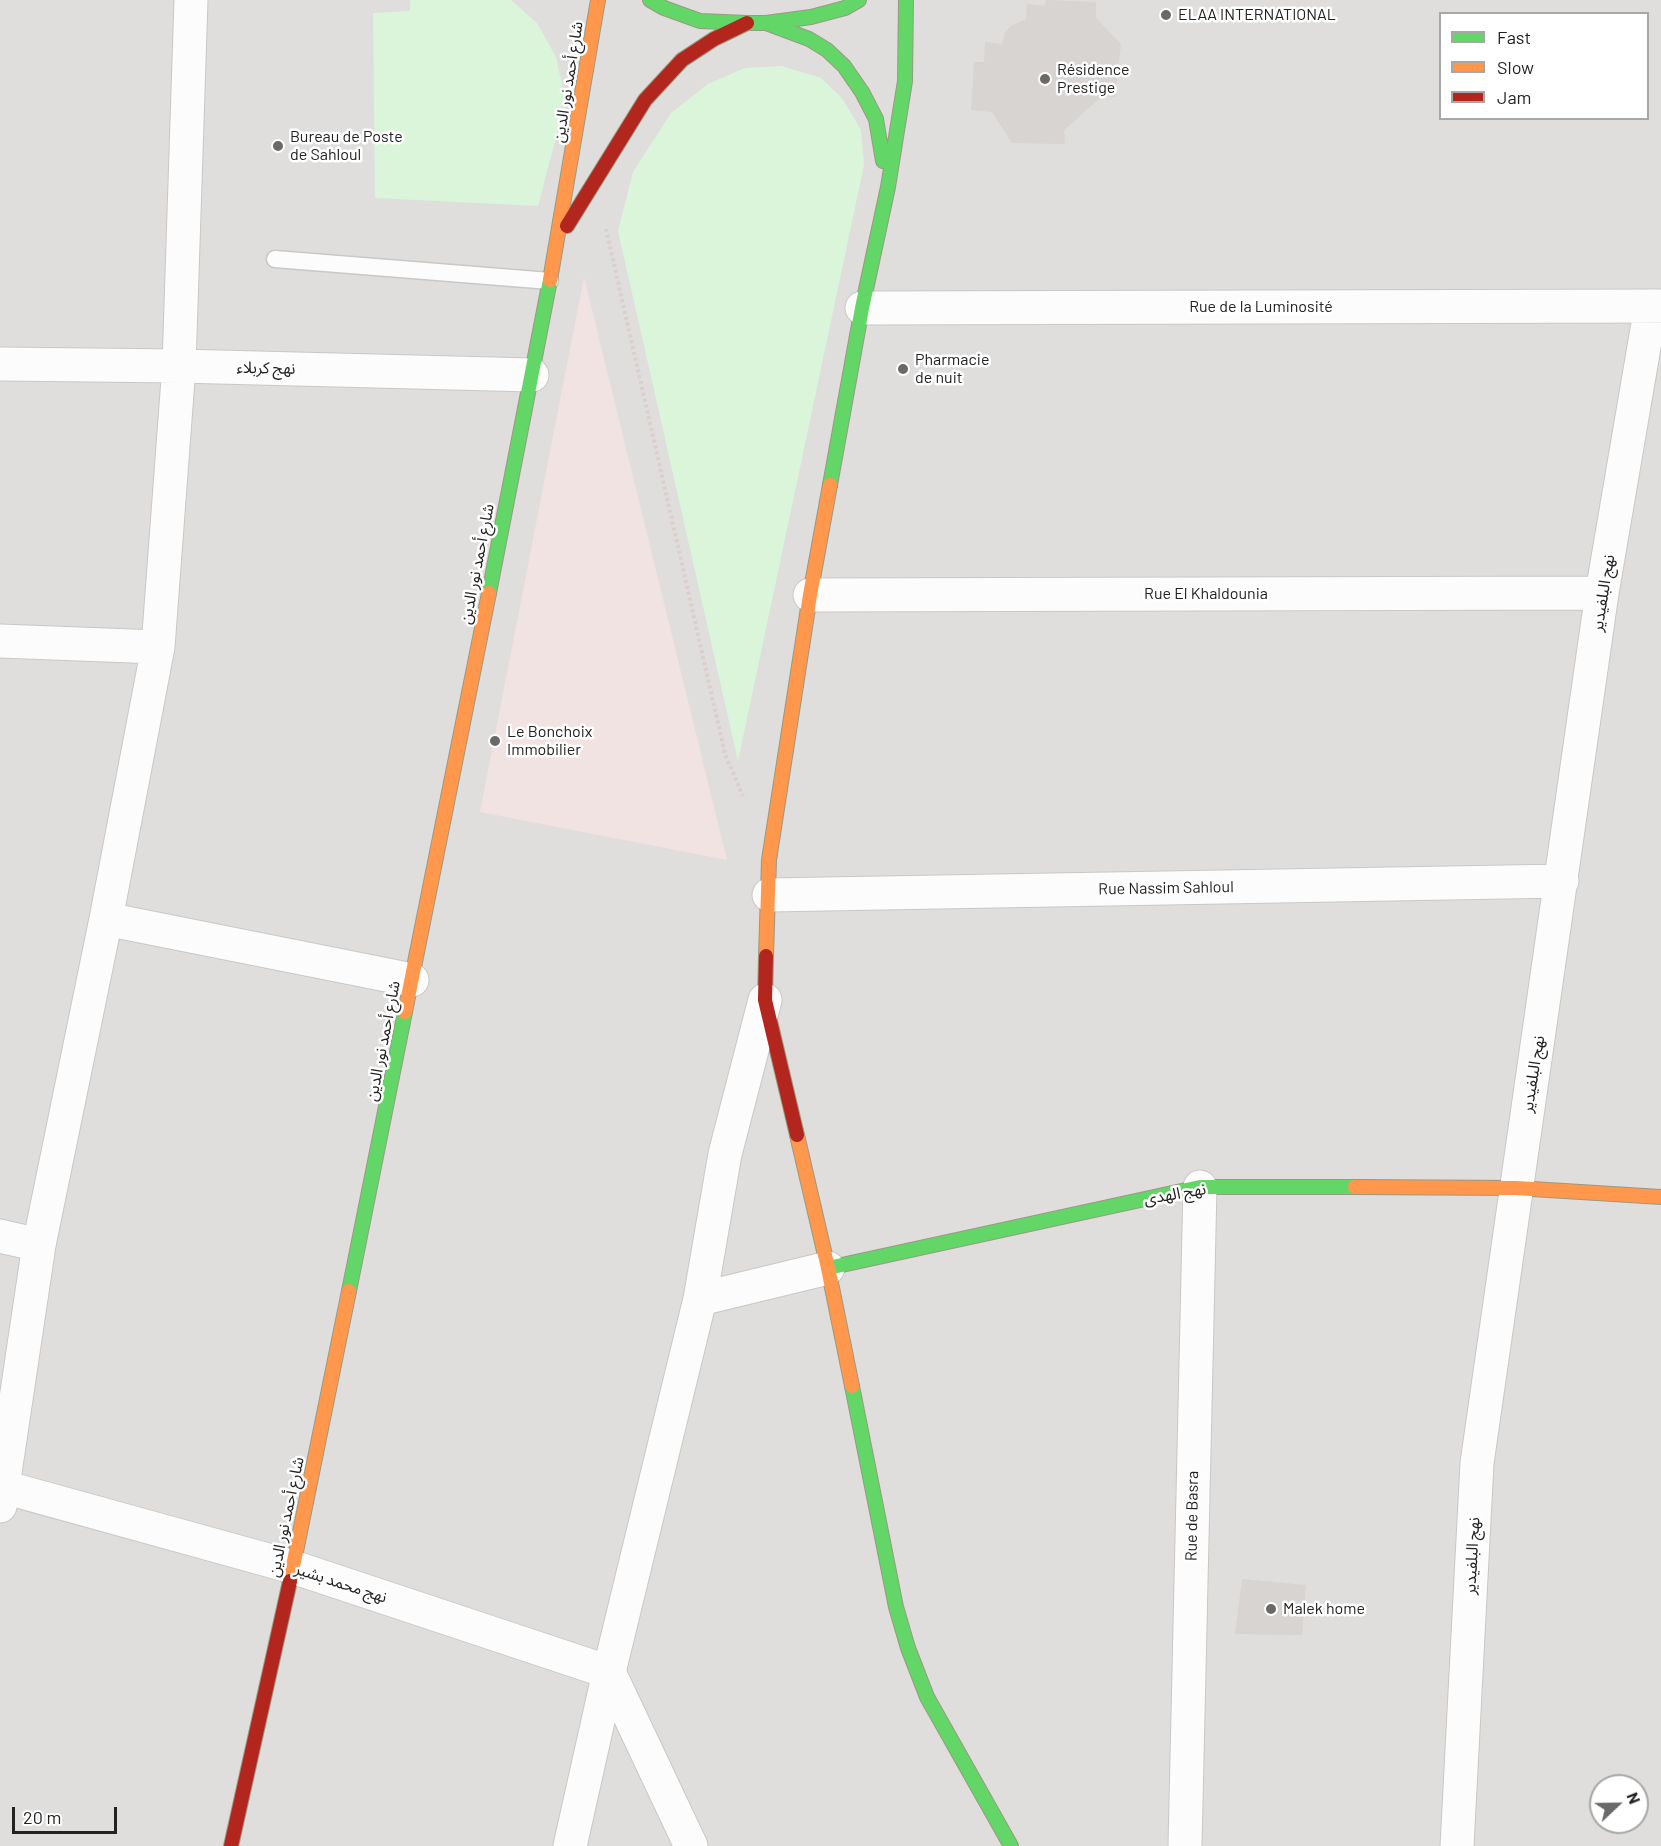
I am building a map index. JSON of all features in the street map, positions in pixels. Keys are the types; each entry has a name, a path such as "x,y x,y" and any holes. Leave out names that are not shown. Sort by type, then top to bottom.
{"street":[{"path":"1,1493 39,1245 106,919 158,647 179,366 191,0"},
{"name":"شارع أحمد نور الدين","path":"231,1846 293,1567 412,980 558,241 598,0"},
{"path":"650,0 664,8 700,21 747,23 811,17 845,8 859,0"},
{"path":"570,1846 609,1672 700,1299 725,1154 765,1000 769,860 810,594 862,308 888,187 905,81 906,0"},
{"name":"شارع أحمد نور الدين","path":"558,241 645,100 682,60 714,39 747,23"},
{"path":"766,23 809,39 827,50 844,66 862,92 876,119 888,187"},
{"name":"Rue de la Luminosité","path":"862,308 1656,306"},
{"name":"نهج البلفيدير","path":"1457,1846 1477,1463 1602,593 1656,306"},
{"name":"نهج كربلاء","path":"0,364 532,375"},
{"name":"Rue El Khaldounia","path":"810,594 1602,593"},
{"path":"0,641 158,647"},
{"name":"Rue Nassim Sahloul","path":"769,895 1562,881"},
{"path":"106,919 412,980"},
{"path":"765,1000 828,1268 896,1607 908,1648 927,1697 1011,1846"},
{"name":"نهج الهدى","path":"700,1299 828,1268 1200,1187 1516,1188 1661,1197"},
{"name":"Rue de Basra","path":"1185,1846 1200,1187"},
{"path":"0,1236 39,1245"},
{"name":"نهج محمد بشير","path":"1,1493 293,1567 609,1672"},
{"path":"609,1672 691,1846"}],"lane":[{"path":"275,259 550,281"}],"path":[{"path":"595,179 725,754 743,796"}],"shaded area":[{"path":"0,0 1661,0 1661,1846 0,1846"},
{"name":"Le Bonchoix Immobilier","path":"584,277 727,860 480,812"}],"green space":[{"path":"410,0 511,0 537,23 556,57 564,94 558,130 538,206 375,198 373,13 410,11"},
{"path":"781,66 821,78 842,98 861,130 864,165 738,761 618,231 633,172 671,113 708,84 745,68"}],"building":[{"name":"Résidence Prestige","path":"1046,0 1096,2 1096,18 1121,44 1115,97 1101,97 1064,130 1065,144 1012,143 992,112 971,110 974,62 984,62 985,42 1002,44 1005,33 1011,26 1026,19 1027,4 1045,6"},
{"name":"Malek home","path":"1242,1579 1306,1585 1302,1635 1235,1634"}],"traffic: fast":[{"path":"650,0 664,8 700,21 747,23 811,17 845,8 859,0"},
{"path":"830,485 862,308 888,187 905,81 906,0"},
{"path":"766,23 809,39 827,50 844,66 862,92 876,119 883,161"},
{"path":"489,593 550,280"},
{"path":"349,1291 405,1012"},
{"path":"828,1268 1200,1187 1355,1187"},
{"path":"852,1386 896,1607 908,1648 927,1697 1011,1846"}],"traffic: slow":[{"path":"550,280 598,0"},
{"path":"766,956 769,860 810,595 830,485"},
{"path":"405,1012 489,593"},
{"path":"797,1135 828,1268 852,1386"},
{"path":"1355,1187 1516,1188 1661,1197"},
{"path":"290,1581 349,1291"}],"traffic: jam":[{"path":"567,226 645,100 682,60 714,39 747,23"},
{"path":"766,956 765,1000 797,1135"},
{"path":"231,1846 290,1581"}],"place":[{"name":"ELAA INTERNATIONAL","path":"1166,15"},
{"name":"Résidence Prestige","path":"1045,79"},
{"name":"Bureau de Poste de Sahloul","path":"278,146"},
{"name":"Pharmacie de nuit","path":"903,369"},
{"name":"Le Bonchoix Immobilier","path":"495,741"},
{"name":"Malek home","path":"1271,1609"}]}
